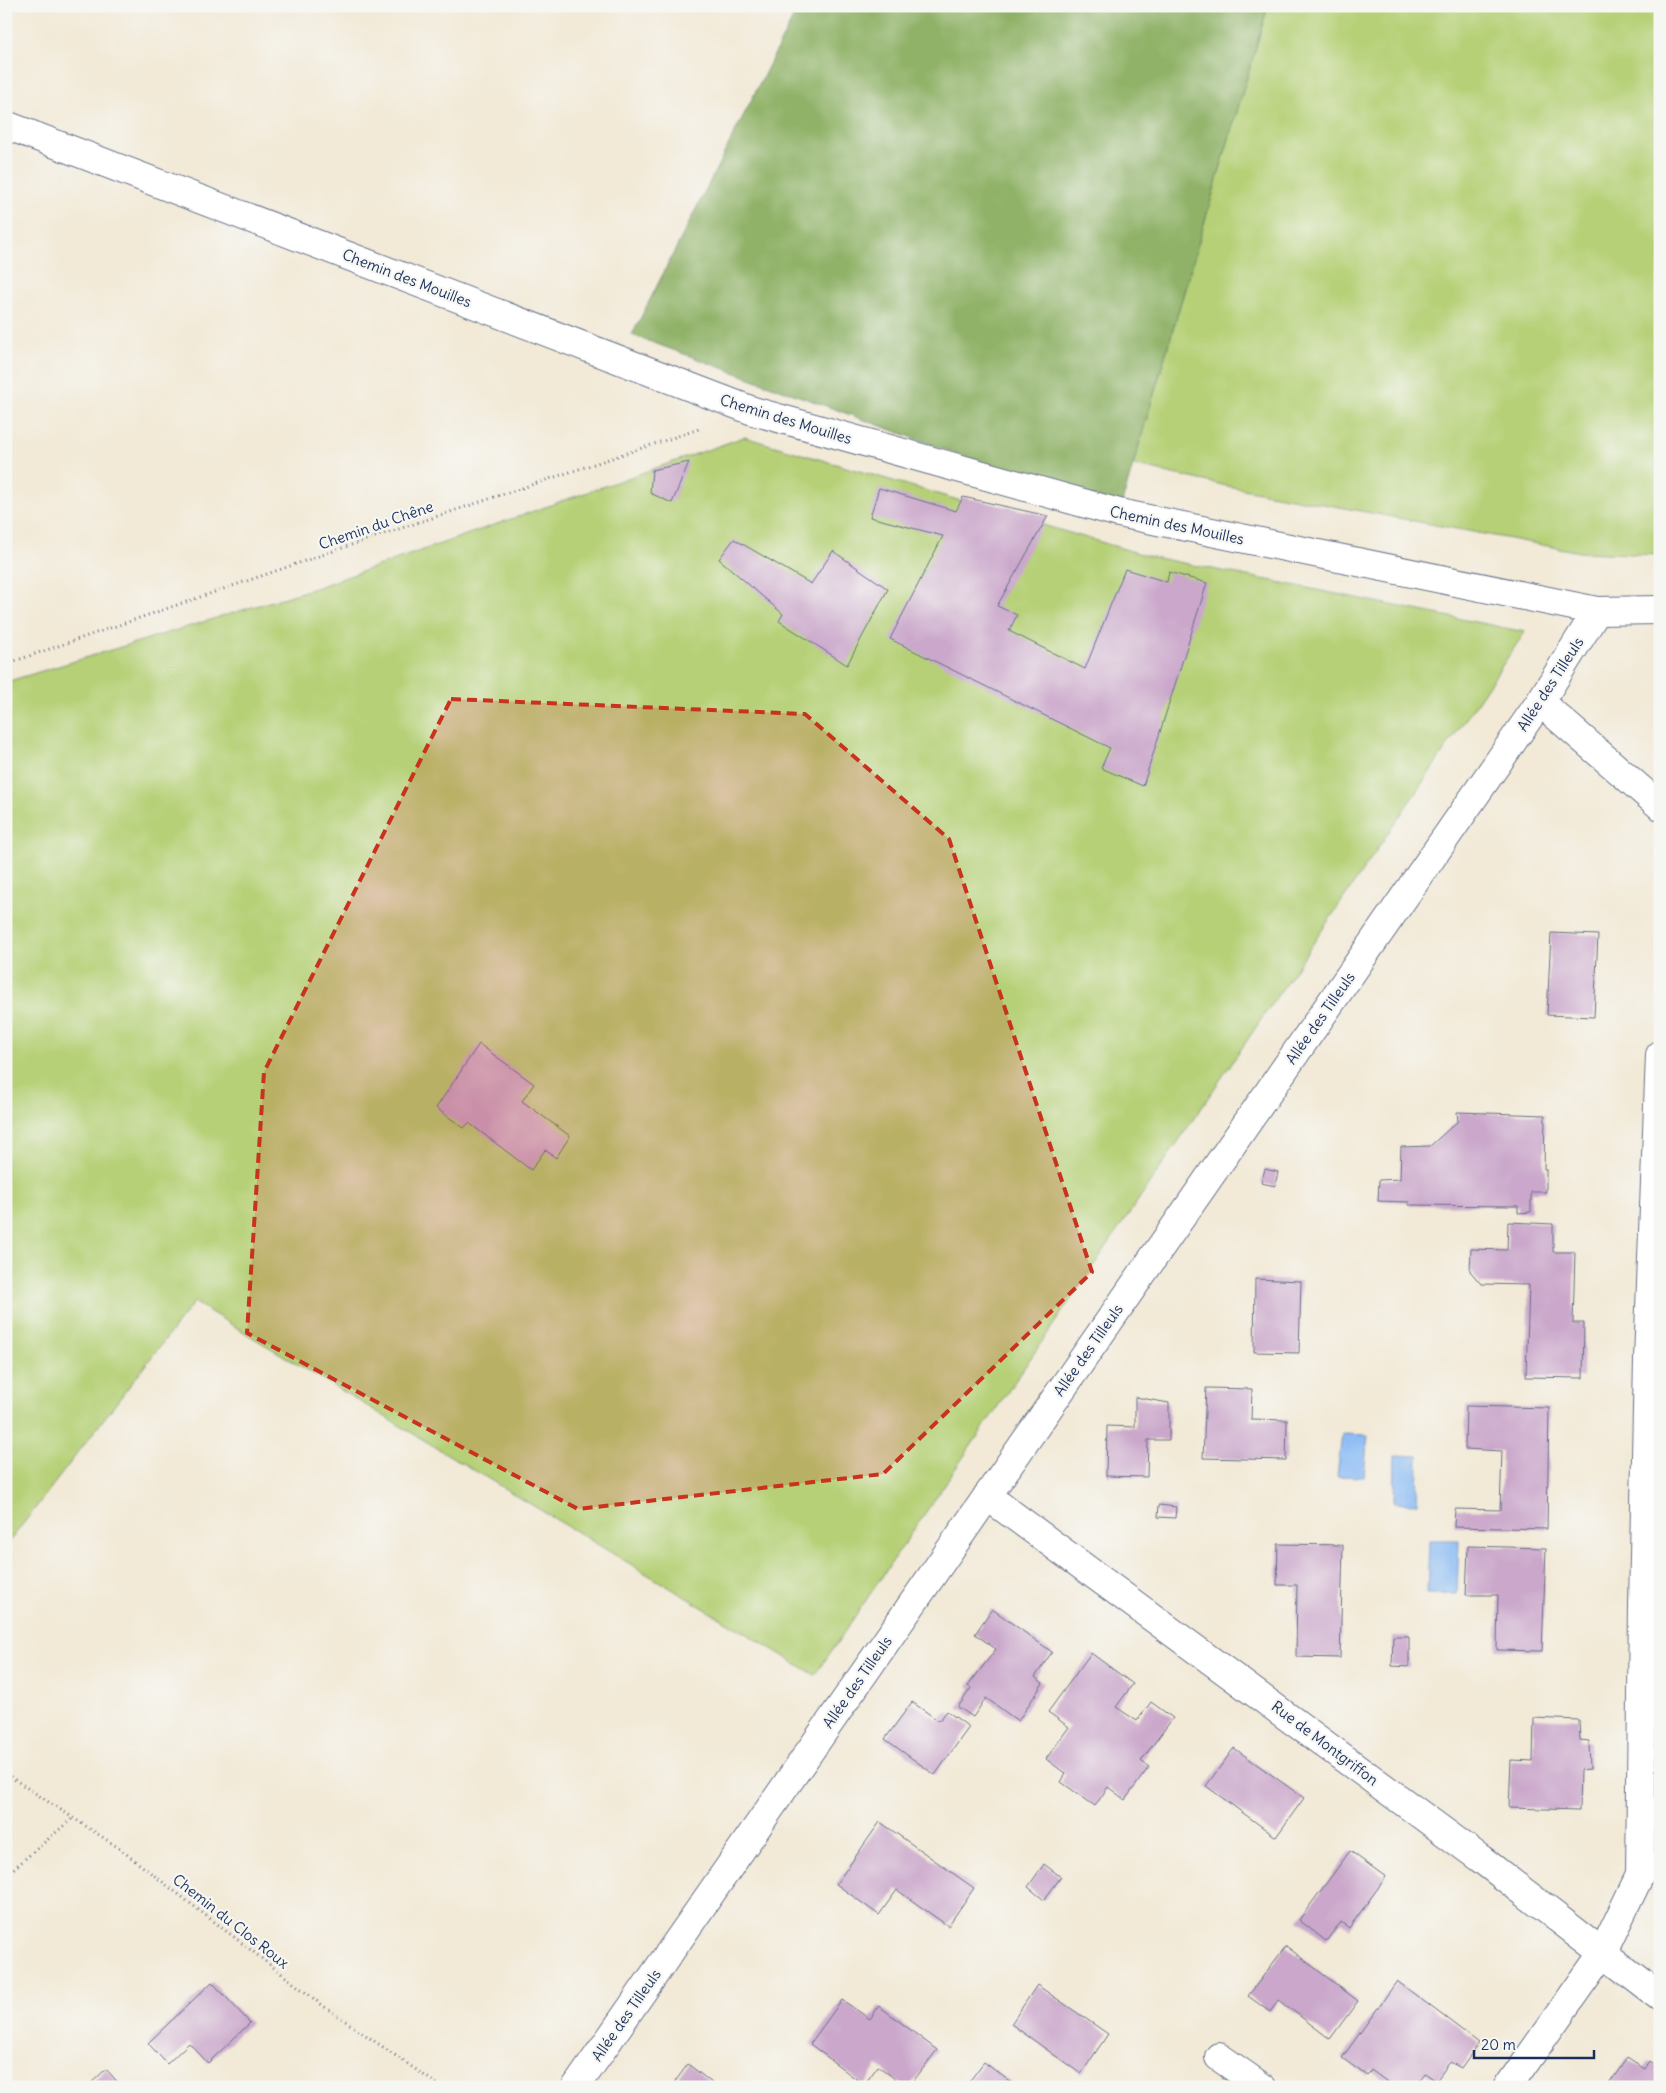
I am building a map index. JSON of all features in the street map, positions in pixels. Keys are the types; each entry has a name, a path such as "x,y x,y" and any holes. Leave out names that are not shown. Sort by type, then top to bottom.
{"street":[{"name":"Chemin des Mouilles","path":"6,125 753,411 1119,513 1597,611 1660,610"},
{"name":"Allée des Tilleuls","path":"576,2087 1540,702 1597,611"},
{"path":"1540,702 1660,806"},
{"path":"1508,2087 1602,1954 1640,1875 1648,1369 1660,1056"},
{"name":"Rue de Montgriffon","path":"987,1496 1473,1853 1660,1997"},
{"path":"1219,2057 1262,2087"}],"path":[{"name":"Chemin du Chêne","path":"6,664 354,544 753,411"},
{"name":"Chemin du Clos Roux","path":"6,1774 116,1846 322,2005 441,2087"},
{"path":"6,1875 74,1818"}],"highlighted area":[{"path":"451,699 805,714 949,839 1092,1272 883,1474 578,1509 247,1333 264,1072"}],"green space":[{"path":"799,6 1268,6 1119,513 632,335"},
{"path":"1268,6 1660,6 1660,555 1580,552 1227,486 1133,465"},
{"path":"744,437 1148,556 1525,632 815,1675 194,1302 6,1546 6,682 315,588"}],"water":[{"path":"1342,1434 1368,1435 1364,1477 1337,1476"},
{"path":"1395,1455 1418,1456 1417,1504 1394,1503"},
{"path":"1429,1540 1459,1540 1457,1594 1427,1594"}],"building":[{"path":"689,462 672,503 650,493 652,470"},
{"path":"879,488 956,511 963,497 1048,516 997,606 1017,615 1009,631 1085,669 1125,569 1167,582 1169,572 1207,583 1143,786 1101,768 1110,748 890,639 943,536 870,517"},
{"path":"734,539 811,584 833,551 888,589 847,665 779,621 783,614 719,559"},
{"path":"1551,933 1598,935 1594,1017 1547,1015"},
{"path":"479,1044 534,1084 522,1101 570,1136 556,1158 545,1150 531,1170 469,1123 464,1128 436,1108"},
{"path":"1457,1112 1545,1115 1544,1169 1546,1169 1546,1192 1531,1192 1531,1212 1518,1213 1518,1206 1409,1205 1409,1202 1378,1201 1379,1180 1400,1179 1401,1147 1430,1146 1458,1121"},
{"path":"1265,1169 1278,1172 1275,1186 1261,1183"},
{"path":"1508,1222 1553,1224 1553,1252 1575,1252 1573,1323 1584,1323 1583,1378 1526,1377 1529,1285 1481,1284 1470,1271 1471,1249 1507,1250"},
{"path":"1255,1279 1301,1281 1299,1353 1254,1352"},
{"path":"1206,1388 1252,1389 1251,1419 1287,1420 1286,1460 1203,1458"},
{"path":"1135,1397 1169,1403 1169,1440 1148,1440 1147,1477 1106,1476 1107,1426 1135,1427"},
{"path":"1466,1406 1549,1408 1547,1529 1454,1527 1455,1509 1500,1510 1502,1451 1465,1449"},
{"path":"1159,1505 1176,1507 1175,1518 1158,1517"},
{"path":"1278,1544 1343,1545 1340,1658 1296,1657 1297,1585 1277,1585"},
{"path":"1468,1546 1546,1548 1542,1651 1497,1650 1498,1595 1466,1595"},
{"path":"992,1609 1052,1652 1035,1677 1043,1683 1018,1721 986,1698 973,1717 958,1707 971,1688 968,1686 996,1649 975,1634"},
{"path":"1393,1636 1409,1636 1409,1667 1392,1666"},
{"path":"1091,1653 1133,1684 1116,1707 1137,1721 1151,1702 1173,1718 1141,1761 1149,1767 1125,1800 1108,1787 1095,1806 1061,1782 1066,1774 1046,1759 1069,1727 1048,1712"},
{"path":"912,1702 939,1721 947,1711 969,1727 935,1775 885,1739"},
{"path":"1534,1718 1579,1720 1580,1740 1589,1741 1590,1769 1580,1770 1579,1810 1509,1808 1511,1760 1533,1761"},
{"path":"1234,1748 1304,1798 1276,1837 1206,1786"},
{"path":"880,1822 974,1888 948,1926 897,1890 879,1915 836,1884"},
{"path":"1350,1851 1386,1877 1349,1928 1341,1922 1326,1941 1299,1920"},
{"path":"1044,1864 1061,1877 1044,1900 1028,1887"},
{"path":"1286,1946 1358,2001 1330,2039 1279,2000 1270,2012 1248,1996"},
{"path":"1397,1981 1479,2043 1461,2068 1450,2062 1436,2081 1425,2073 1415,2087 1394,2087 1371,2070 1367,2076 1342,2058"},
{"path":"212,1982 250,2023 208,2063 189,2043 167,2064 148,2043"},
{"path":"1037,1985 1108,2034 1081,2074 1011,2024"},
{"path":"842,2000 870,2019 879,2006 937,2050 909,2087 906,2087 878,2066 864,2085 810,2044"},
{"path":"1627,2058 1644,2069 1649,2062 1660,2070 1660,2087 1607,2087"},
{"path":"984,2062 1017,2087 965,2087"},
{"path":"688,2064 717,2087 671,2087"},
{"path":"106,2069 122,2087 87,2087"}]}
